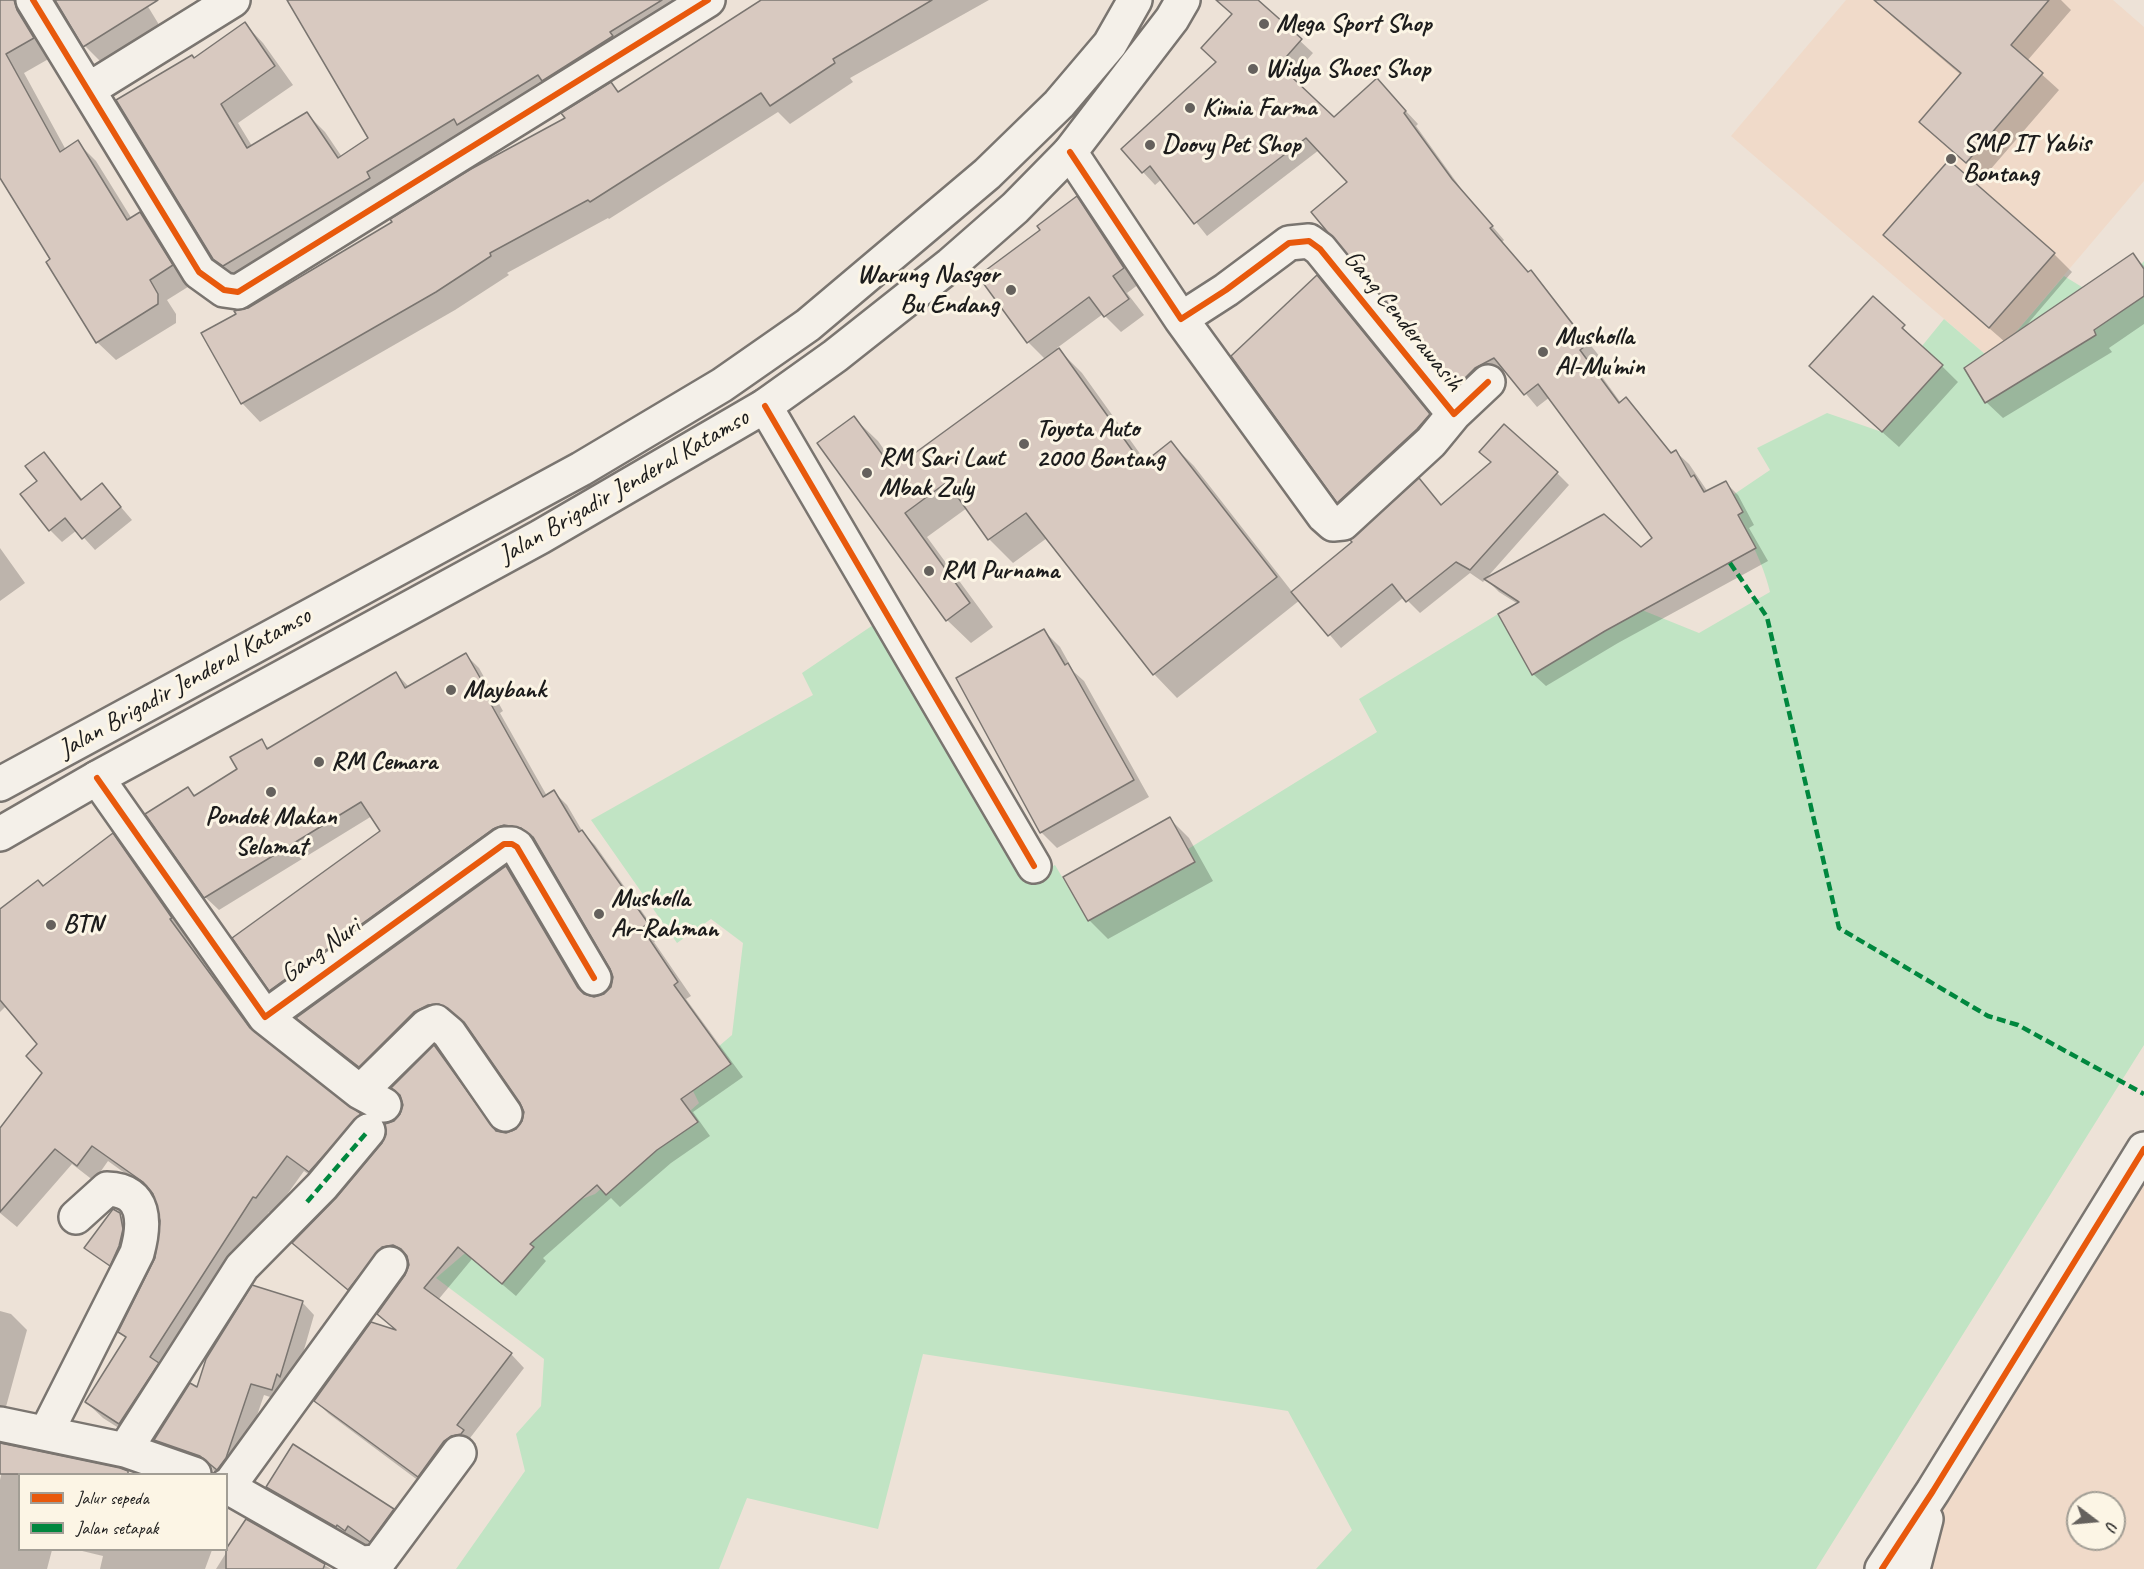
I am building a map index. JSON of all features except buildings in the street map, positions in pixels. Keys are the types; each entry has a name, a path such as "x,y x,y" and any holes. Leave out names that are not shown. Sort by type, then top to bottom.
{"street":[{"path":"33,0 199,272 224,290 238,292 708,0"},
{"path":"88,90 233,0"},
{"name":"Jalan Brigadir Jenderal Katamso","path":"0,784 581,469 722,385 808,325 987,174 1059,104 1110,44 1135,0"},
{"name":"Jalan Brigadir Jenderal Katamso","path":"0,834 97,778 540,537 765,406 950,265 1015,208 1070,152 1183,0"},
{"path":"1070,152 1181,319 1324,516 1333,524 1343,523 1431,442 1455,414"},
{"path":"923,230 950,265"},
{"name":"Gang Cenderawasih","path":"1181,319 1226,290 1289,243 1309,241 1320,249 1455,414 1488,382"},
{"path":"868,273 891,311"},
{"path":"765,406 1034,866"},
{"path":"97,778 264,1017 371,1109"},
{"name":"Gang Nuri","path":"264,1017 504,844 517,847 594,978"},
{"path":"126,1450 242,1267 322,1186 427,1026 436,1022 449,1033 505,1114"},
{"path":"1882,1569 1933,1491 2144,1149"},
{"path":"46,1433 137,1253 143,1221 135,1200 115,1190 107,1189 76,1217"},
{"path":"228,1485 390,1264"},
{"path":"0,1424 126,1450 191,1473"},
{"path":"228,1487 361,1563 372,1564 378,1562 459,1453"},
{"path":"1912,1569 1933,1491"}],"shaded area":[{"name":"SMP IT Yabis Bontang","path":"1846,0 2113,0 2144,27 2144,181 1992,360 1731,136"},
{"path":"2144,1164 2144,1569 1913,1569 1938,1509"}],"green space":[{"path":"2144,261 2144,1045 1816,1569 1316,1569 1352,1530 1288,1411 923,1354 878,1529 747,1498 719,1569 456,1569 525,1471 516,1434 541,1406 544,1359 436,1278 471,1248 537,1216 595,1194 699,1103 685,1075 732,1035 743,943 711,919 677,943 591,820 813,695 802,673 879,621 1030,879 1055,865 1088,921 1195,862 1188,849 1377,732 1359,699 1498,614 1532,674 1642,610 1699,633 1770,592 1733,495 1770,470 1757,448 1827,413 1882,432 1943,365 1922,346 1944,319 1992,360 2064,276 2108,303"}],"marked path":[{"path":"1730,563 1767,617 1839,928 1988,1016 2018,1025 2144,1094"},
{"path":"307,1202 368,1131"}],"cycle path":[{"path":"33,0 199,272 224,290 238,292 708,0"},
{"path":"1070,152 1181,319 1226,290 1289,243 1309,241 1320,249 1454,414 1488,382"},
{"path":"765,406 1034,866"},
{"path":"97,778 265,1017 504,844 517,847 594,978"},
{"path":"1882,1569 1933,1491 2144,1149"}],"place":[{"name":"Mega Sport Shop","path":"1264,24"},
{"name":"Widya Shoes Shop","path":"1253,69"},
{"name":"Kimia Farma","path":"1190,108"},
{"name":"Doovy Pet Shop","path":"1150,145"},
{"name":"SMP IT Yabis Bontang","path":"1951,159"},
{"name":"Warung Nasgor Bu Endang","path":"1011,290"},
{"name":"Musholla Al-Mu'min","path":"1543,352"},
{"name":"Toyota Auto 2000 Bontang","path":"1024,444"},
{"name":"RM Sari Laut Mbak Zuly","path":"867,473"},
{"name":"RM Purnama","path":"929,571"},
{"name":"Maybank","path":"451,690"},
{"name":"RM Cemara","path":"319,762"},
{"name":"Pondok Makan Selamat","path":"271,792"},
{"name":"Musholla Ar-Rahman","path":"599,914"},
{"name":"BTN","path":"51,925"}]}
